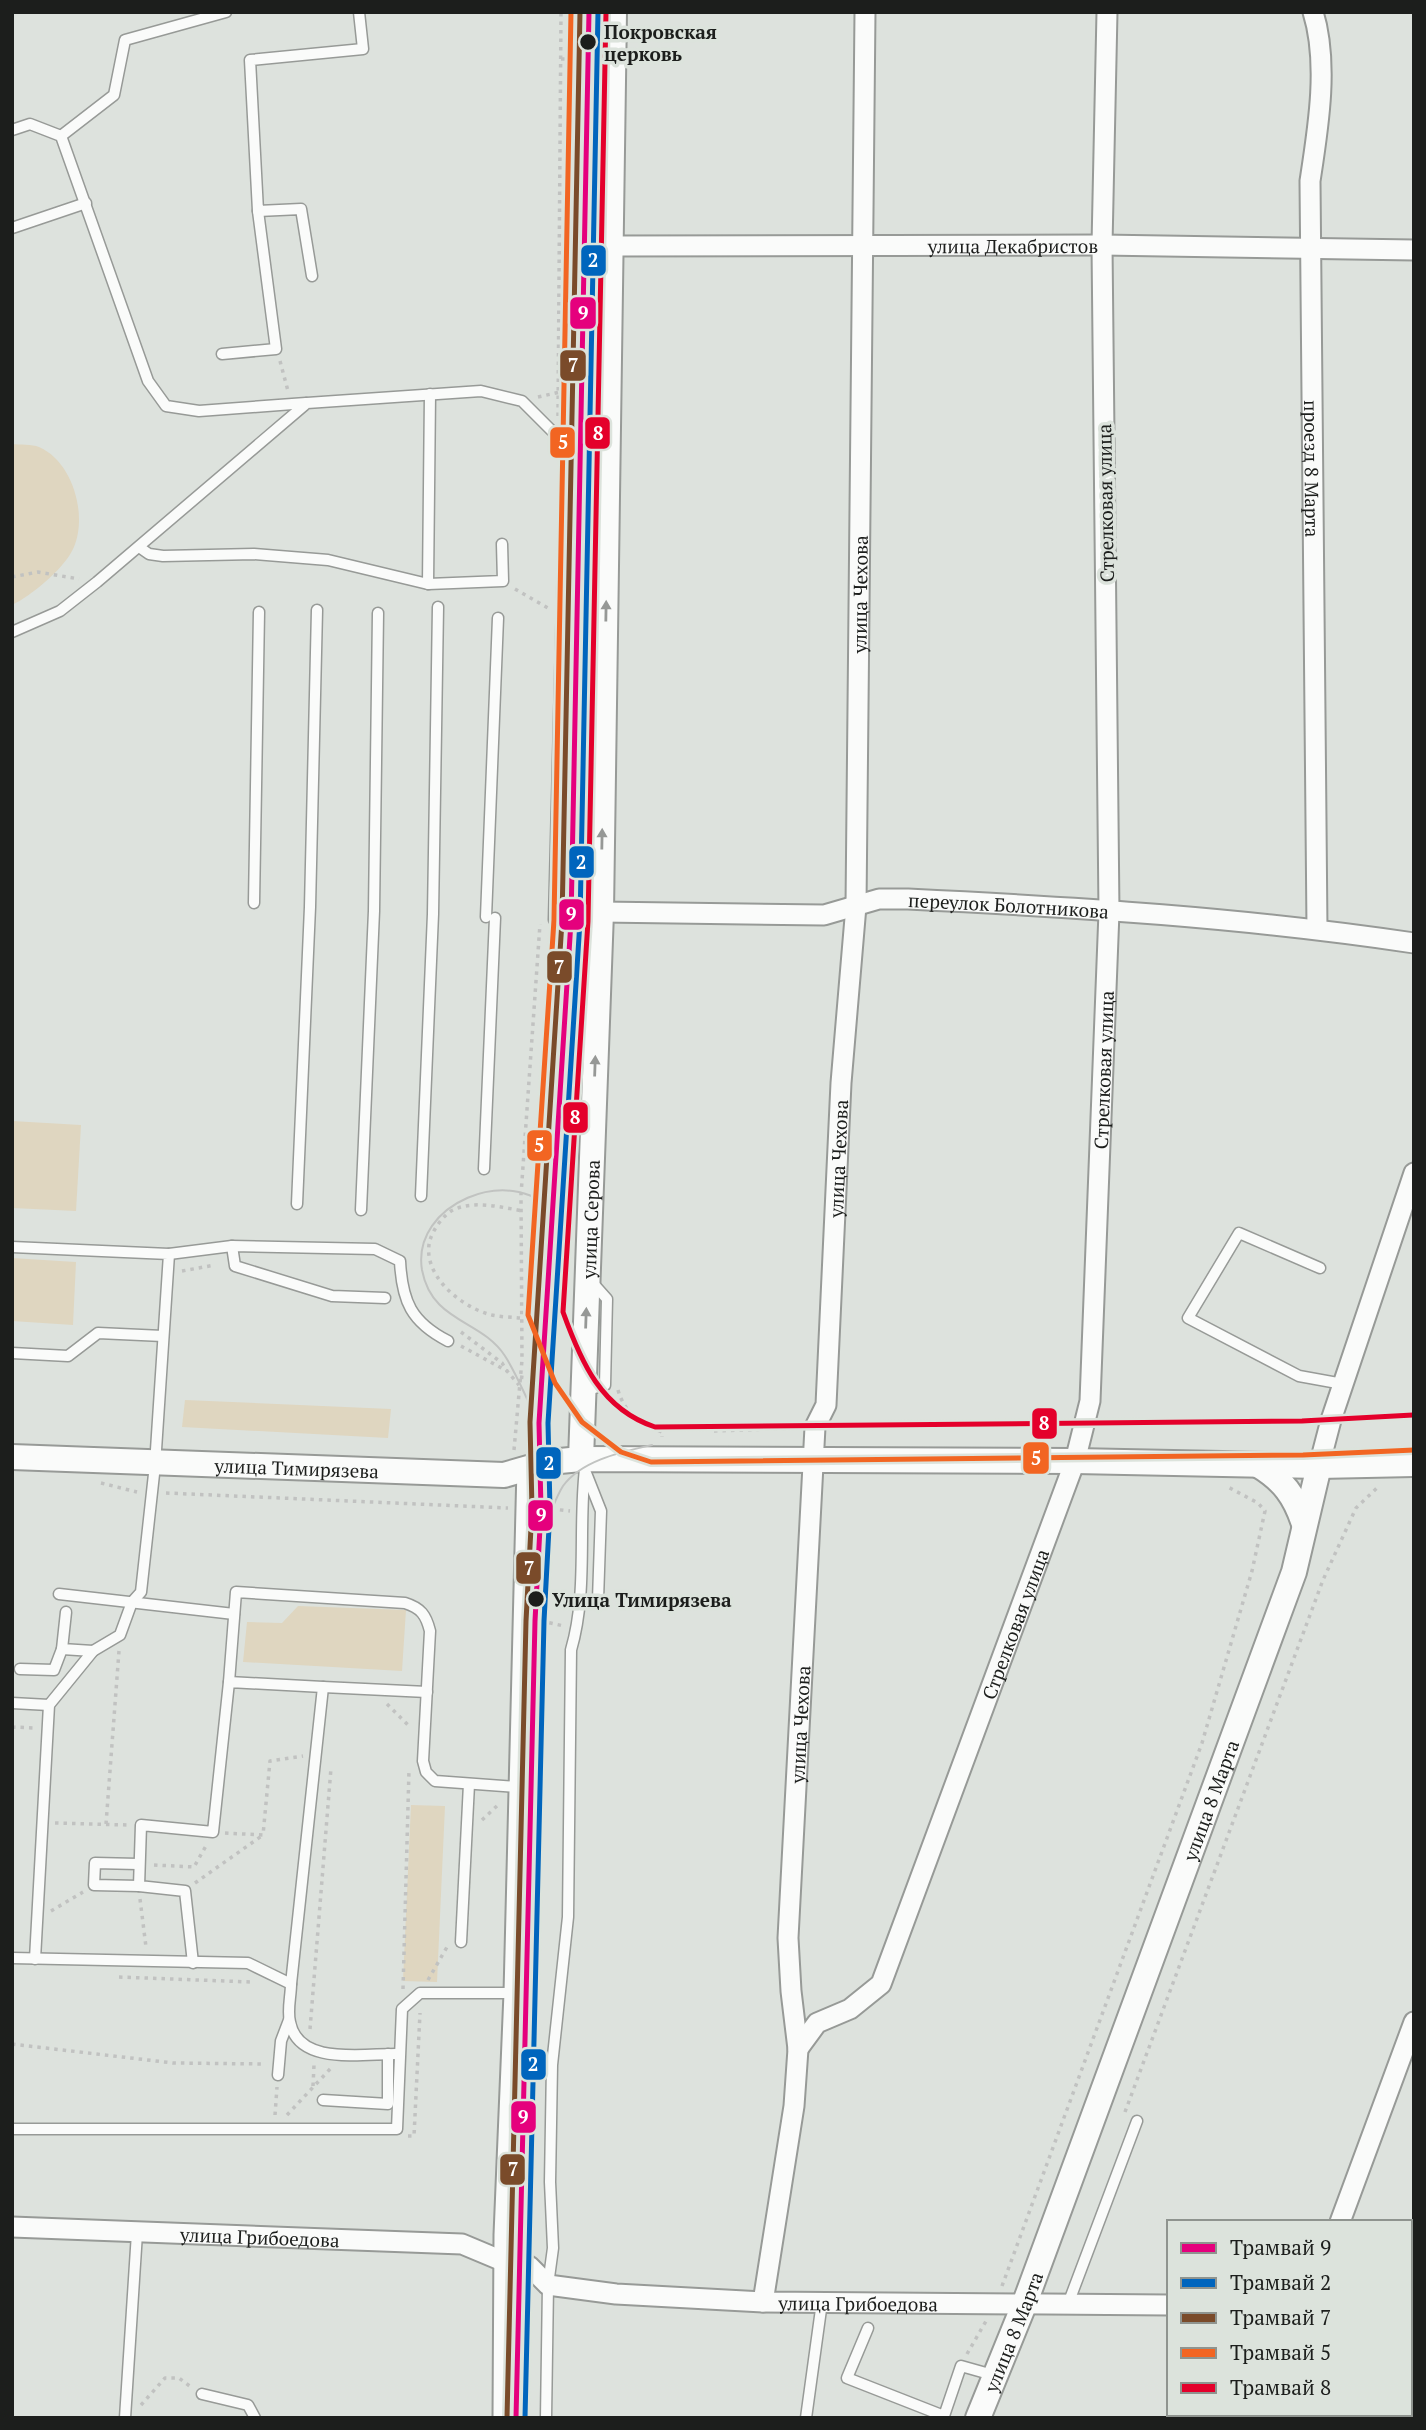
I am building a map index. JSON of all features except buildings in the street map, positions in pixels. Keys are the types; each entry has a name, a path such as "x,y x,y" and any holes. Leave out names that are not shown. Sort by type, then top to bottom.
{"street":[{"name":"улица Серова","path":"583,1464 583,1392 601,912 614,12"},
{"name":"улица Чехова","path":"763,2302 794,2106 798,2049 791,1991 789,1938 815,1427 826,1405 841,1083 856,906 865,12"},
{"name":"Стрелковая улица","path":"798,2049 817,2024 850,2009 881,1984 1075,1461 1085,1421 1090,1387 1109,912 1102,245 1107,12"},
{"name":"проезд 8 Марта","path":"1313,12 1317,25 1322,103 1310,181 1317,929"},
{"name":"улица Декабристов","path":"612,246 1102,245 1414,250"},
{"name":"переулок Болотникова","path":"601,912 824,915 879,900 908,899 1086,908 1317,929 1414,943"},
{"name":"улица 8 Марта","path":"978,2418 993,2375 1024,2305 1294,1572 1331,1420 1414,1173"},
{"name":"улица Тимирязева","path":"12,1457 162,1465 504,1475 521,1459 583,1464 814,1461 1075,1461 1319,1466 1414,1464"},
{"path":"503,2418 524,1506 521,1459"},
{"path":"1258,1465 1286,1486 1296,1499 1304,1524"},
{"path":"1310,1499 1334,1478 1366,1465"},
{"path":"1341,2220 1414,2022"},
{"name":"улица Грибоедова","path":"12,2227 463,2244 505,2262 529,2266 548,2285 616,2294 763,2302 1167,2305"}],"lane":[{"path":"61,136 114,95 125,40 226,12"},
{"path":"222,354 276,349 258,211 250,60 363,49 359,12"},
{"path":"12,130 30,124 61,136 148,381 166,406 199,411 481,391 522,401 566,445 554,920 571,921 601,912"},
{"path":"12,228 86,203"},
{"path":"258,211 301,209 312,276"},
{"path":"428,584 430,394"},
{"path":"12,632 60,611 307,403"},
{"path":"139,547 149,554 163,556 254,554 328,560 428,584 503,581 502,544"},
{"path":"421,1196 433,914 438,607"},
{"path":"297,1203 310,907 317,610"},
{"path":"254,903 259,612"},
{"path":"361,1210 374,911 378,613"},
{"path":"484,1169 498,618"},
{"path":"1320,1268 1239,1233 1188,1318 1300,1376 1343,1384"},
{"path":"232,1246 234,1266 295,1287 332,1296 385,1298"},
{"path":"12,1247 169,1254 232,1246 376,1249 400,1261 401,1288 409,1307 421,1324 452,1343"},
{"path":"34,1959 49,1705 93,1651 120,1635 132,1602 141,1592 152,1492 162,1465 163,1336 169,1254"},
{"path":"12,1353 68,1356 98,1333 163,1336"},
{"path":"583,1464 601,1511 598,1600"},
{"path":"546,2418 548,2285 553,2248 550,2182 552,2065 568,1917 570,1650 576,1631 579,1601 583,1464"},
{"path":"139,1886 141,1825 213,1832 236,1592 405,1603 417,1607 426,1616 430,1631 424,1743 426,1772 435,1781 517,1787"},
{"path":"59,1594 234,1614"},
{"path":"20,1669 54,1670 62,1649 66,1612"},
{"path":"62,1649 93,1651"},
{"path":"229,1682 427,1692"},
{"path":"278,2070 281,2041 289,2020 323,1687"},
{"path":"12,1703 49,1705"},
{"path":"461,1942 469,1784"},
{"path":"138,1864 95,1863 94,1885 185,1891 193,1963"},
{"path":"12,1958 248,1963 291,1984"},
{"path":"12,2129 397,2129 402,2009 421,1993 514,1993"},
{"path":"289,2020 293,2032 311,2050 387,2053 400,2049"},
{"path":"323,2100 388,2104 387,2053"},
{"path":"1068,2305 1137,2121"},
{"path":"125,2418 137,2233"},
{"path":"806,2418 822,2302"},
{"path":"868,2328 847,2378 944,2417 961,2366 993,2375"},
{"path":"202,2394 248,2405 255,2418"}],"path":[{"path":"566,445 570,71 584,58"},
{"path":"561,59 600,60"},
{"path":"276,349 292,404"},
{"path":"522,401 560,392"},
{"path":"12,577 38,572 97,582"},
{"path":"503,581 549,609 560,610"},
{"path":"521,1459 521,1195 540,920"},
{"path":"520,1318 488,1314 460,1300 437,1278 429,1262 428,1249 432,1232 450,1211 486,1205 523,1211"},
{"path":"177,1272 234,1261"},
{"path":"458,1330 502,1363 519,1385"},
{"path":"468,1348 470,1339"},
{"path":"452,1343 468,1348 507,1371"},
{"path":"714,1431 1085,1421 1414,1417"},
{"path":"162,1465 167,1493"},
{"path":"91,1480 124,1491 502,1508 524,1506"},
{"path":"1121,2124 1323,1580 1356,1508 1377,1487 1387,1486"},
{"path":"961,2366 995,2304 1202,1743 1251,1571 1265,1511"},
{"path":"106,1824 120,1635"},
{"path":"411,1728 413,1692"},
{"path":"383,1701 424,1743"},
{"path":"12,1727 48,1728"},
{"path":"309,2031 331,1767"},
{"path":"402,2009 409,1769"},
{"path":"466,1834 517,1787"},
{"path":"42,1823 141,1825"},
{"path":"185,1891 263,1835"},
{"path":"139,1886 148,1962"},
{"path":"421,1993 462,1921"},
{"path":"110,1976 313,1986"},
{"path":"12,2044 173,2063 278,2070"},
{"path":"400,2049 418,2045"},
{"path":"273,2129 344,2053"},
{"path":"140,2406 165,2378 179,2378 202,2394"}],"shaded area":[{"path":"12,444 39,447 51,454 61,465 75,493 79,523 72,551 61,566 37,589 12,605"},
{"path":"12,1121 81,1125 76,1211 12,1208"},
{"path":"12,1258 76,1262 73,1325 12,1321"},
{"path":"185,1400 391,1409 388,1438 182,1427"},
{"path":"298,1606 406,1610 402,1671 243,1662 247,1622 282,1623"},
{"path":"411,1805 445,1806 437,1982 403,1981"}],"tram line":[{"name":"5","path":"571,12 554,920 528,1315 555,1383 582,1422 621,1452 651,1462 1303,1455 1414,1450"},
{"name":"7","path":"507,2418 526,1621 532,1509 530,1422 562,921 580,12"},
{"name":"9","path":"516,2418 535,1621 541,1509 539,1423 571,921 589,12"},
{"name":"2","path":"525,2418 544,1621 550,1509 548,1423 580,921 598,12"},
{"name":"8","path":"606,12 588,921 563,1312 586,1366 607,1396 620,1408 655,1427 1302,1421 1413,1415"},
{"path":"555,1162 546,1148 546,1123 556,962 558,949 569,940"},
{"path":"539,1423 510,1364 495,1344 446,1311 436,1301 427,1287 422,1270 423,1246 432,1226 448,1209 468,1198 490,1191 513,1191 534,1197 553,1213 562,1230"},
{"path":"547,1521 563,1486 571,1477 603,1458 652,1445"}],"place":[{"name":"Покровская церковь","path":"588,42"},
{"name":"Улица Тимирязева","path":"536,1599"}]}
